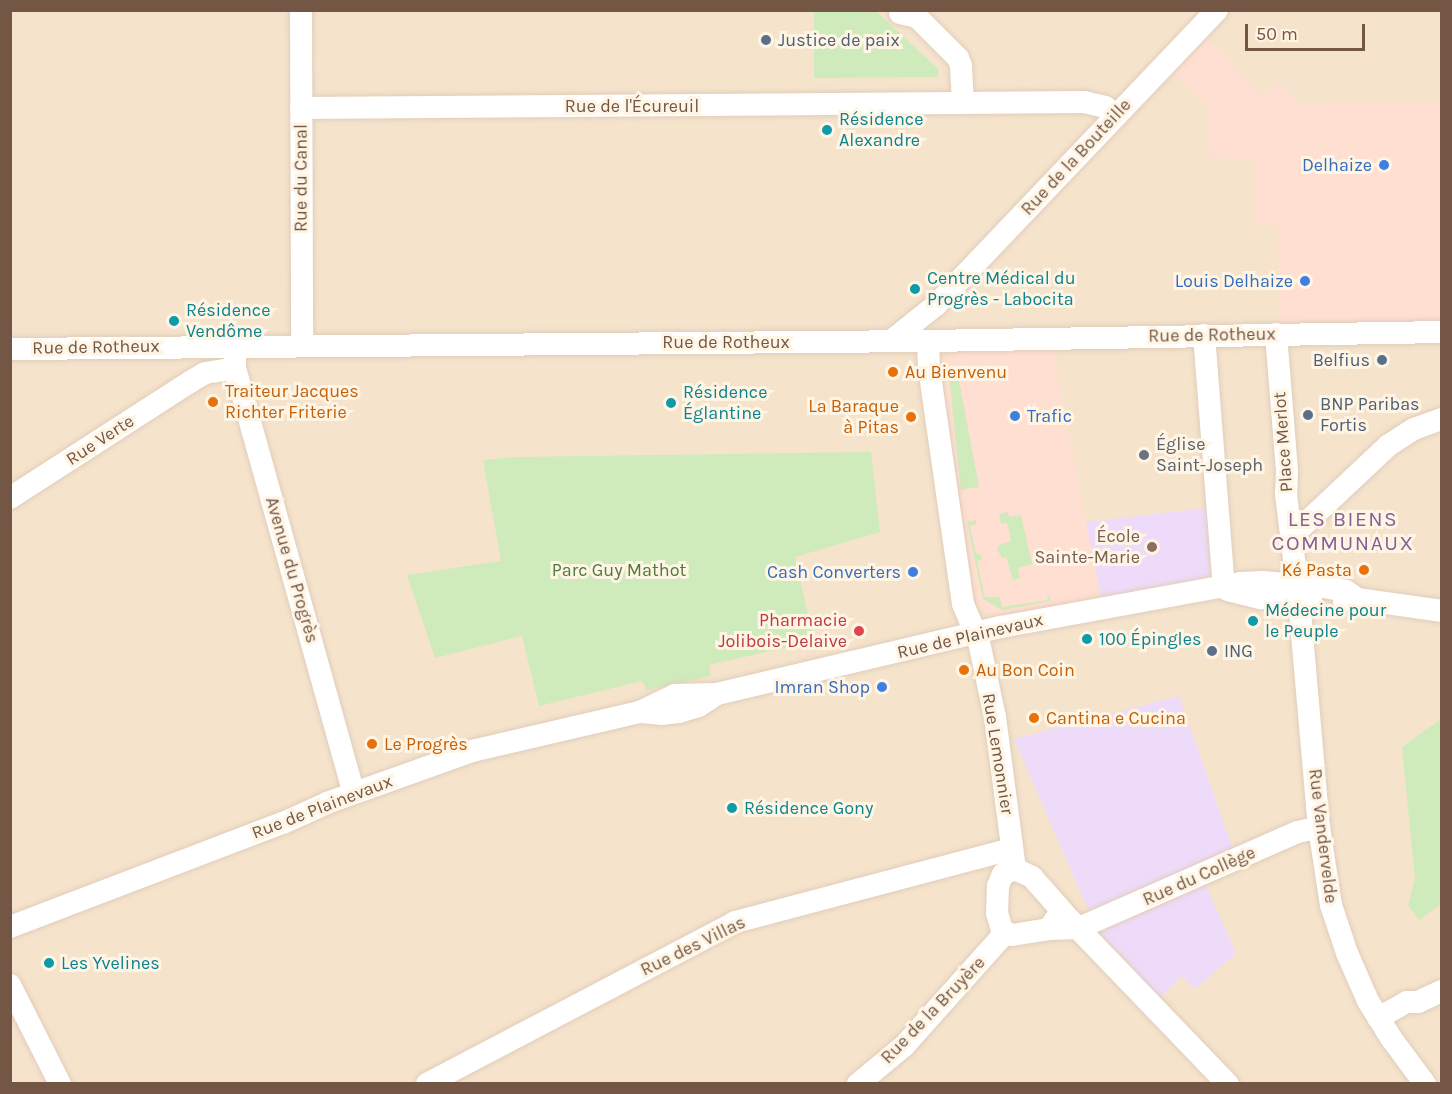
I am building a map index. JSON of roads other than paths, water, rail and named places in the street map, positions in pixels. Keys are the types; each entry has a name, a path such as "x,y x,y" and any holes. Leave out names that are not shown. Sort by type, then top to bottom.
{"street":[{"name":"Rue du Canal","path":"301,10 302,346"},
{"name":"Rue de la Bouteille","path":"891,341 932,311 1216,10"},
{"path":"900,13 917,17 958,58 961,66 963,104"},
{"name":"Rue de l'Écureuil","path":"301,108 1084,102 1105,107 1116,115"},
{"path":"928,341 920,331 932,311 948,332 960,340"},
{"name":"Rue de Rotheux","path":"10,348 182,346 235,357 302,346 928,341 1442,332"},
{"name":"Place Merlot","path":"1276,334 1287,471 1286,494 1293,535 1298,592"},
{"path":"1204,335 1224,588"},
{"name":"Rue Lemonnier","path":"928,341 929,368 963,604 976,634 998,736 1013,859"},
{"path":"182,346 190,366 190,382"},
{"name":"Rue Verte","path":"10,498 190,382 235,357"},
{"name":"Avenue du Progrès","path":"235,357 354,793"},
{"path":"1293,535 1389,445 1414,429 1442,418"},
{"name":"Rue de Plainevaux","path":"10,927 354,793 488,746 640,712 661,714 679,712 699,706 717,694 976,634 1158,597 1250,582 1298,592"},
{"path":"1298,592 1316,593 1324,587 1346,591 1357,599"},
{"name":"Rue de Plainevaux","path":"1224,588 1244,595 1268,598 1298,592"},
{"path":"1298,592 1342,601 1357,599 1442,611"},
{"name":"Rue Vandervelde","path":"1298,592 1319,827 1328,888 1339,932 1357,979 1378,1018 1425,1083"},
{"name":"Rue du Collège","path":"1079,928 1298,832 1319,827"},
{"path":"1079,928 1049,929 1012,935 1005,933 999,925 997,913 998,886 1013,859 1228,1083"},
{"name":"Rue des Villas","path":"427,1083 735,922 1013,859"},
{"path":"1049,929 1057,918 1054,903"},
{"name":"Rue de la Bruyère","path":"858,1083 904,1046 1005,933"},
{"path":"1407,1002 1412,992 1442,975"},
{"path":"10,985 60,1083"},
{"path":"1378,1018 1407,1002 1418,1002 1442,991"}],"place":[{"name":"Justice de paix","path":"766,40"},
{"name":"Résidence Alexandre","path":"827,130"},
{"name":"Delhaize","path":"1384,165"},
{"name":"Louis Delhaize","path":"1305,281"},
{"name":"Centre Médical du Progrès - Labocita","path":"915,289"},
{"name":"Résidence Vendôme","path":"174,321"},
{"name":"Belfius","path":"1382,360"},
{"name":"Au Bienvenu","path":"893,372"},
{"name":"Traiteur Jacques Richter Friterie","path":"213,402"},
{"name":"Résidence Églantine","path":"671,403"},
{"name":"BNP Paribas Fortis","path":"1308,415"},
{"name":"Trafic","path":"1015,416"},
{"name":"La Baraque à Pitas","path":"911,417"},
{"name":"Église Saint-Joseph","path":"1144,455"},
{"name":"École Sainte-Marie","path":"1152,547"},
{"name":"Ké Pasta","path":"1364,570"},
{"name":"Cash Converters","path":"913,572"},
{"name":"Médecine pour le Peuple","path":"1253,621"},
{"name":"Pharmacie Jolibois-Delaive","path":"859,631"},
{"name":"100 Épingles","path":"1087,639"},
{"name":"ING","path":"1212,651"},
{"name":"Au Bon Coin","path":"964,670"},
{"name":"Imran Shop","path":"882,687"},
{"name":"Cantina e Cucina","path":"1034,718"},
{"name":"Le Progrès","path":"372,744"},
{"name":"Résidence Gony","path":"732,808"},
{"name":"Les Yvelines","path":"49,963"}],"district":[{"name":"LES BIENS COMMUNAUX","path":"1343,531"}],"park label":[{"name":"Parc Guy Mathot","path":"619,570"}]}
